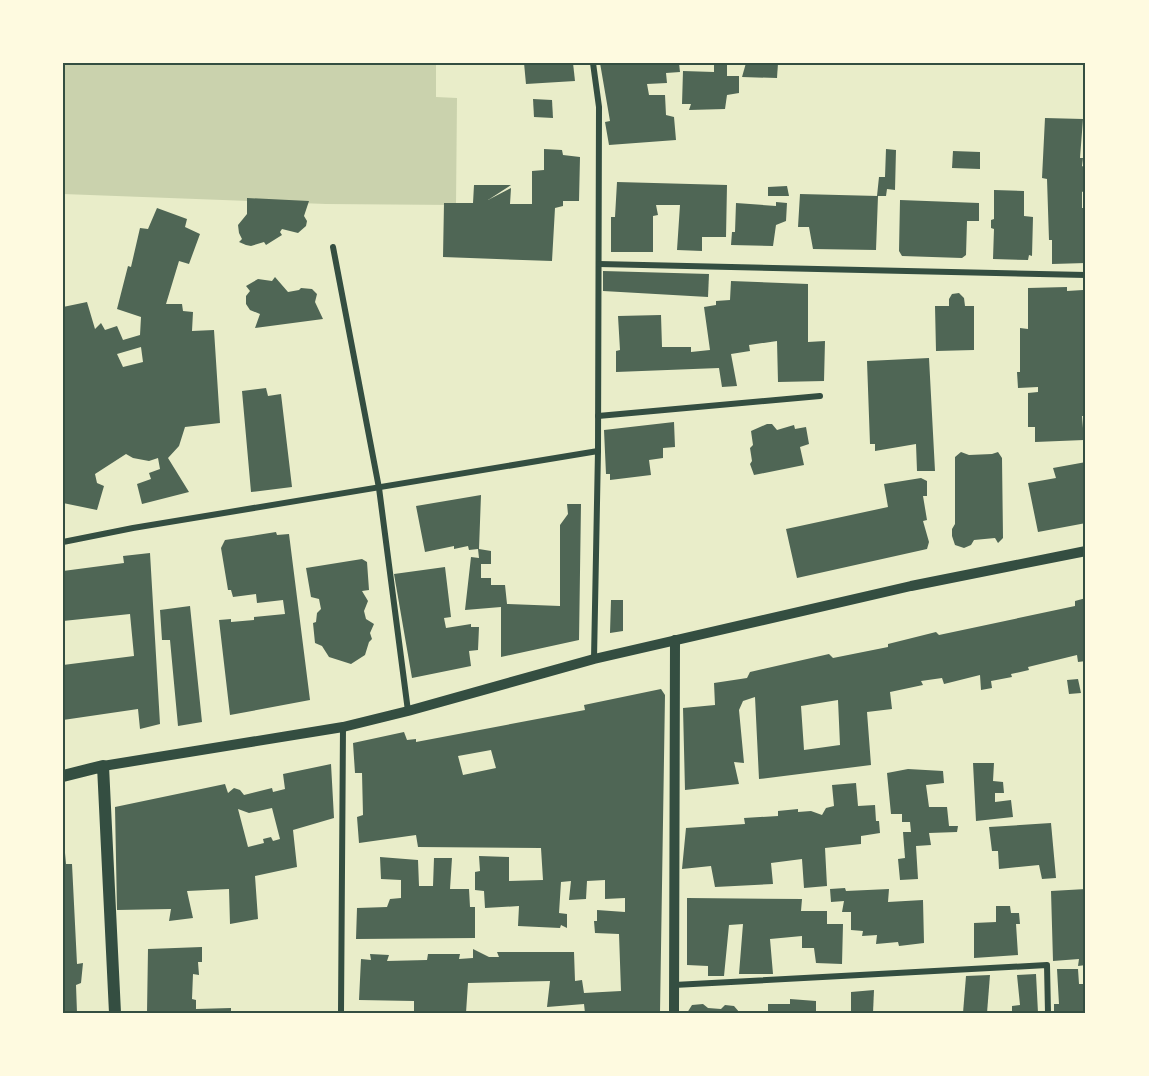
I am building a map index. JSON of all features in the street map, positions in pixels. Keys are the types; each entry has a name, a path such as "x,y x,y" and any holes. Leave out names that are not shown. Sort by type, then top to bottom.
{"main road":[{"path":"63,776 103,766 115,1013"}],"street":[{"path":"593,63 599,107 598,451 594,658"},
{"path":"333,247 379,488 408,711"},
{"path":"599,264 1086,275"},
{"path":"598,416 820,396"},
{"path":"63,542 133,528 598,451"},
{"path":"103,766 343,727 408,711 594,658 911,586 1086,551"},
{"path":"674,1013 675,640"},
{"path":"341,1013 343,727"},
{"path":"674,985 1047,965 1048,1013"}],"green space":[{"path":"63,63 436,63 436,97 457,98 456,205 326,204 63,194"}],"building":[{"path":"524,63 573,63 575,81 526,84"},
{"path":"600,63 679,63 680,72 666,73 667,83 647,84 649,95 665,95 666,115 674,117 676,140 609,145 605,122 610,121"},
{"path":"714,63 727,63 727,76 739,76 739,93 727,95 725,109 689,110 691,104 682,104 683,71 714,72"},
{"path":"746,63 778,63 777,78 742,77"},
{"path":"533,99 552,100 553,118 534,117"},
{"path":"1045,118 1083,119 1080,158 1083,158 1082,166 1086,168 1086,190 1082,192 1082,208 1086,208 1086,263 1052,264 1047,179 1042,178"},
{"path":"544,149 562,150 563,155 580,157 579,201 563,201 563,206 555,208 552,261 443,257 444,203 473,203 474,185 511,185 488,200 511,188 510,204 532,204 532,171 544,170"},
{"path":"886,149 896,150 895,190 887,189 886,196 877,196 879,177 885,177"},
{"path":"953,151 980,152 980,169 952,168"},
{"path":"617,182 727,185 726,237 702,237 702,251 677,250 680,205 656,205 658,215 653,216 653,252 611,252 611,217 615,217"},
{"path":"787,186 789,196 768,196 768,187"},
{"path":"994,190 1024,191 1024,216 1033,217 1032,256 1029,255 1028,260 993,259 994,229 991,228 991,220 994,219"},
{"path":"800,194 878,196 876,250 813,249 809,227 798,227"},
{"path":"247,198 309,201 304,216 307,221 306,226 298,233 282,229 280,232 282,235 266,245 264,242 251,246 239,242 242,239 238,225 247,214"},
{"path":"900,200 979,203 979,221 967,221 966,255 962,258 902,256 899,251"},
{"path":"776,202 787,203 786,221 776,225 773,246 731,245 732,232 735,232 736,203 776,206"},
{"path":"157,208 187,219 185,227 200,234 189,264 179,261 166,304 182,304 183,311 193,312 192,331 214,330 220,423 185,427 179,446 168,458 189,492 142,504 137,484 151,479 149,473 160,469 158,458 149,461 126,454 95,474 97,483 104,486 97,510 63,503 63,307 87,302 95,329 101,323 105,330 117,326 123,340 140,335 141,317 117,309 128,266 131,267 140,228 148,229","holes":["141,347 143,362 123,367 117,354"]},
{"path":"603,271 709,274 708,297 603,291"},
{"path":"275,277 288,292 301,288 312,289 317,294 315,302 323,319 255,328 260,314 250,310 246,304 246,296 250,291 246,286 258,279 272,281"},
{"path":"731,281 808,284 808,342 825,341 824,381 778,382 777,341 749,345 750,351 731,354 737,386 722,387 719,368 616,372 616,351 620,350 618,316 661,315 662,347 691,347 691,352 710,350 704,307 716,305 716,301 730,300"},
{"path":"1067,287 1067,291 1083,290 1083,312 1086,312 1086,342 1084,343 1086,346 1086,416 1082,416 1084,440 1035,442 1035,427 1028,427 1028,393 1038,392 1038,387 1018,388 1017,372 1020,372 1020,328 1028,329 1028,288"},
{"path":"959,293 964,298 965,306 974,306 974,350 936,351 935,306 949,306 952,294"},
{"path":"929,358 935,471 917,471 916,444 875,451 875,444 870,444 867,361"},
{"path":"266,388 268,396 281,394 292,487 251,492 242,391"},
{"path":"674,422 675,447 663,448 663,458 649,460 651,475 610,480 610,474 606,474 604,430"},
{"path":"772,424 777,430 794,425 795,429 806,427 809,444 800,447 804,465 754,475 750,464 752,461 750,448 753,445 751,431"},
{"path":"961,452 969,455 998,452 1002,458 1003,538 998,543 995,538 974,540 971,545 964,548 955,545 952,529 955,524 955,457"},
{"path":"1086,462 1086,523 1038,532 1028,483 1056,478 1053,468"},
{"path":"921,478 927,481 927,496 923,496 927,520 923,521 929,542 927,549 797,578 786,529 888,507 884,484"},
{"path":"481,495 479,549 491,551 491,564 481,564 481,578 491,578 491,585 505,585 507,604 560,606 560,525 568,514 567,504 581,504 579,640 501,657 501,607 465,610 471,557 479,558 478,549 469,550 468,546 454,549 454,546 425,552 416,506"},
{"path":"276,532 277,535 289,534 310,700 230,715 219,620 231,619 231,622 254,620 254,617 285,614 283,600 257,603 256,594 233,597 231,590 228,590 221,548 225,540"},
{"path":"150,553 160,724 140,729 138,709 63,720 63,665 134,656 130,614 63,621 63,571 124,563 123,556"},
{"path":"362,559 367,562 369,590 362,591 368,601 364,611 366,619 374,624 370,633 372,639 365,655 351,664 329,657 322,646 315,643 313,623 316,622 317,613 321,609 319,599 311,597 306,568"},
{"path":"445,567 451,617 444,618 446,628 471,624 471,627 479,627 478,650 469,651 471,666 412,678 394,574"},
{"path":"1086,598 1086,661 1078,662 1077,655 1028,667 1029,670 1011,674 1012,677 991,681 992,688 981,690 980,675 944,684 942,678 921,681 923,685 890,692 892,709 867,712 871,765 759,779 755,697 743,701 739,710 744,763 734,762 739,784 685,790 683,708 715,705 714,683 747,678 750,672 829,654 833,658 888,647 888,644 936,632 939,635 1075,606 1075,601","holes":["838,700 840,745 804,750 801,706"]},
{"path":"611,600 623,600 623,631 610,633"},
{"path":"190,606 202,722 178,726 170,640 162,640 160,610"},
{"path":"1078,679 1081,693 1069,694 1067,680"},
{"path":"661,689 665,695 660,1013 585,1013 584,1004 547,1007 550,981 468,983 466,1013 414,1013 414,1001 359,1000 361,959 371,960 370,954 389,955 387,961 427,960 428,954 460,954 459,959 473,958 473,949 489,957 499,957 497,952 574,952 575,981 582,980 584,993 621,991 619,934 595,933 594,921 597,921 597,910 625,912 625,898 605,899 605,880 587,881 586,899 569,900 571,881 561,882 559,913 567,914 567,928 561,925 560,928 518,926 519,906 485,908 484,891 475,890 475,872 480,871 479,856 509,857 509,881 543,880 541,848 418,847 416,835 359,843 357,817 363,815 362,773 355,773 353,743 404,732 407,740 416,739 416,742 585,710 584,705","holes":["491,750 496,768 463,775 458,756"]},
{"path":"973,763 994,763 993,781 1003,782 1004,793 995,793 995,802 1011,800 1013,817 976,821"},
{"path":"331,764 334,818 293,830 297,867 255,876 258,919 230,924 229,889 187,891 193,918 169,921 171,909 117,910 115,807 225,784 228,793 234,788 240,790 244,795 272,788 273,792 285,789 283,774","holes":["272,808 280,839 273,841 271,837 263,839 264,843 248,847 238,809 249,813"]},
{"path":"908,769 943,771 944,783 926,785 929,807 947,807 949,826 958,826 957,832 929,833 931,845 916,846 918,879 900,880 898,859 905,858 903,832 911,832 910,822 902,822 902,814 891,814 887,773"},
{"path":"856,783 858,806 875,805 876,821 879,821 880,833 861,836 861,844 825,848 827,886 804,888 802,859 771,863 773,884 715,887 711,866 682,869 686,828 745,824 744,818 778,816 778,811 798,809 798,812 811,811 822,815 826,808 834,806 832,785"},
{"path":"1051,823 1056,878 1042,879 1039,865 999,869 998,851 992,851 989,827"},
{"path":"63,853 65,853 66,864 72,864 77,964 83,963 81,983 76,985 77,1013 63,1013"},
{"path":"380,857 418,860 419,886 433,886 434,858 452,858 450,889 469,889 470,907 475,907 475,938 356,939 357,908 387,907 390,899 401,898 401,880 381,879"},
{"path":"845,888 846,891 889,889 888,902 923,900 924,943 899,946 898,942 876,944 877,935 862,936 863,931 851,930 851,912 842,912 844,901 831,902 830,889"},
{"path":"1086,889 1086,965 1078,966 1079,959 1053,961 1051,891"},
{"path":"687,898 802,899 801,911 827,911 827,924 843,924 842,964 816,963 814,948 802,948 802,936 770,939 773,974 739,974 743,924 729,925 724,976 708,976 708,966 687,965"},
{"path":"996,906 1010,906 1011,913 1019,913 1020,924 1016,924 1018,955 974,958 974,923 996,922"},
{"path":"202,947 202,962 198,962 199,975 193,974 192,999 196,1000 196,1009 231,1008 231,1013 147,1013 148,949"},
{"path":"1057,969 1078,969 1079,984 1086,984 1086,1013 1054,1013 1054,1004 1059,1004"},
{"path":"1036,974 1038,1013 1012,1013 1012,1006 1020,1005 1017,975"},
{"path":"990,975 987,1013 963,1013 966,976"},
{"path":"874,990 873,1013 851,1013 851,992"},
{"path":"790,999 816,1001 816,1013 768,1013 768,1004 790,1004"},
{"path":"703,1004 708,1008 721,1009 725,1005 734,1006 740,1013 687,1013 692,1005"}]}
